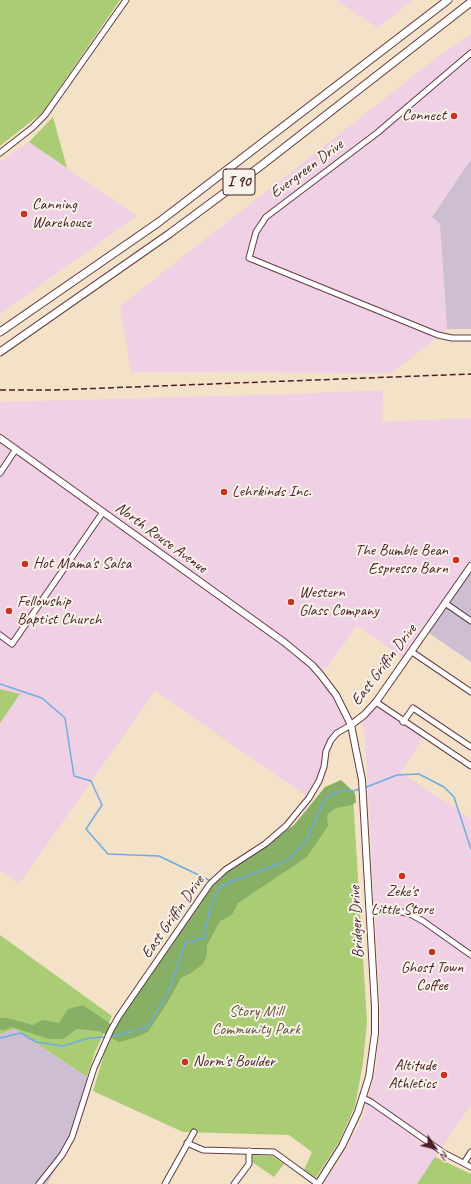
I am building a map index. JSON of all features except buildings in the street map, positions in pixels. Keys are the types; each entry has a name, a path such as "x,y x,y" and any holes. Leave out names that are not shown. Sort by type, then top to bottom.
{"highway":[{"path":"404,35 443,0"},
{"name":"I 90","path":"0,332 159,222 448,0"},
{"name":"I 90","path":"0,352 169,234 262,166 471,2"},
{"path":"420,42 471,8"}],"main road":[{"name":"North Rouse Avenue","path":"0,438 284,642 306,661"},
{"name":"East Griffin Drive","path":"351,725 364,715 376,702 471,566"},
{"name":"Bridger Drive","path":"306,661 320,674 334,693 351,725 362,780 375,1007 372,1061 363,1098 345,1140 332,1164 318,1184"}],"street":[{"path":"0,153 32,128 45,115 74,76 126,0"},
{"name":"Evergreen Drive","path":"471,54 377,133 266,217 256,232 248,258 438,335 452,338 471,338"},
{"path":"0,473 16,449"},
{"path":"0,635 12,644 103,512"},
{"path":"445,603 471,621"},
{"path":"412,652 471,692"},
{"path":"376,702 471,766"},
{"path":"404,722 413,708 471,747"},
{"name":"East Griffin Drive","path":"39,1184 62,1155 72,1137 90,1081 111,1030 119,1016 210,884 225,870 265,844 286,826 309,798 324,767 326,752 331,740 337,733 351,725"},
{"path":"370,912 398,911 410,914 423,921 471,955"},
{"path":"363,1098 444,1153 471,1167"},
{"path":"166,1184 194,1132"},
{"path":"188,1143 203,1150 274,1152 318,1184"},
{"path":"234,1184 249,1164 249,1151"},
{"path":"464,1163 471,1152"}],"shaded area":[{"path":"336,0 413,0 378,28"},
{"path":"471,34 471,159 432,216 440,224 447,329 392,373 131,372 120,306 431,62"},
{"path":"29,142 137,216 0,314 0,162"},
{"path":"471,159 471,329 447,329 440,224 432,217"},
{"path":"383,390 382,422 471,418 471,566 406,660 357,626 321,675 351,725 331,740 324,767 309,798 155,691 19,884 0,870 0,723 19,694 0,689 0,402"},
{"path":"471,566 471,662 426,631"},
{"path":"376,702 425,734 401,772 471,819 471,1105 417,1184 323,1184 338,1163 362,1120 376,1067 381,1018 365,739 362,716"},
{"path":"15,1029 87,1077 91,1090 77,1133 47,1184 0,1184 0,1034"}],"green space":[{"path":"0,0 120,0 43,112 0,146"},
{"path":"53,117 67,168 29,142"},
{"path":"0,689 20,694 0,723"},
{"path":"341,780 355,793 356,802 352,805 336,808 327,815 328,826 307,857 238,903 232,915 220,921 207,945 207,955 203,964 181,978 169,1000 148,1032 119,1042 99,1031 77,1029 63,1039 49,1039 12,1027 5,1030 0,1030 0,1018 7,1018 33,1025 42,1020 59,1023 68,1009 83,1005 115,1027 210,887 220,877 294,825 325,787"},
{"name":"Story Mill Community Park","path":"353,797 367,1022 363,1063 355,1106 339,1142 315,1179 304,1170 312,1152 289,1135 183,1132 93,1091 105,1051 120,1021 220,879"},
{"path":"0,935 112,1016 95,1052 87,1077 15,1029 0,1034"},
{"path":"252,1155 273,1156 284,1164 274,1177 252,1162"},
{"path":"435,1157 471,1174 471,1184 417,1184"}],"waterway":[{"path":"0,684 42,698 65,718 74,776 91,781 102,805 86,829 108,854 159,856 211,881"},
{"path":"364,788 397,775 419,774 444,787 454,797 471,849"},
{"path":"110,1036 148,1027 171,986 185,943 204,938 210,907 220,886 284,862 306,841 324,801 331,794 341,791 353,791 360,789"},
{"path":"0,1038 21,1033 36,1042 63,1046 89,1038 106,1037"}],"railway":[{"path":"0,390 54,390 471,374"}],"place":[{"name":"Connect","path":"454,116"},
{"name":"Canning Warehouse","path":"24,214"},
{"name":"Lehrkinds Inc.","path":"224,492"},
{"name":"The Bumble Bean Espresso Barn","path":"456,560"},
{"name":"Hot Mama's Salsa","path":"25,564"},
{"name":"Western Glass Company","path":"291,602"},
{"name":"Fellowship Baptist Church","path":"9,611"},
{"name":"Zeke's Little Store","path":"402,876"},
{"name":"Ghost Town Coffee","path":"432,952"},
{"name":"Norm's Boulder","path":"185,1062"},
{"name":"Altitude Athletics","path":"444,1075"}]}
